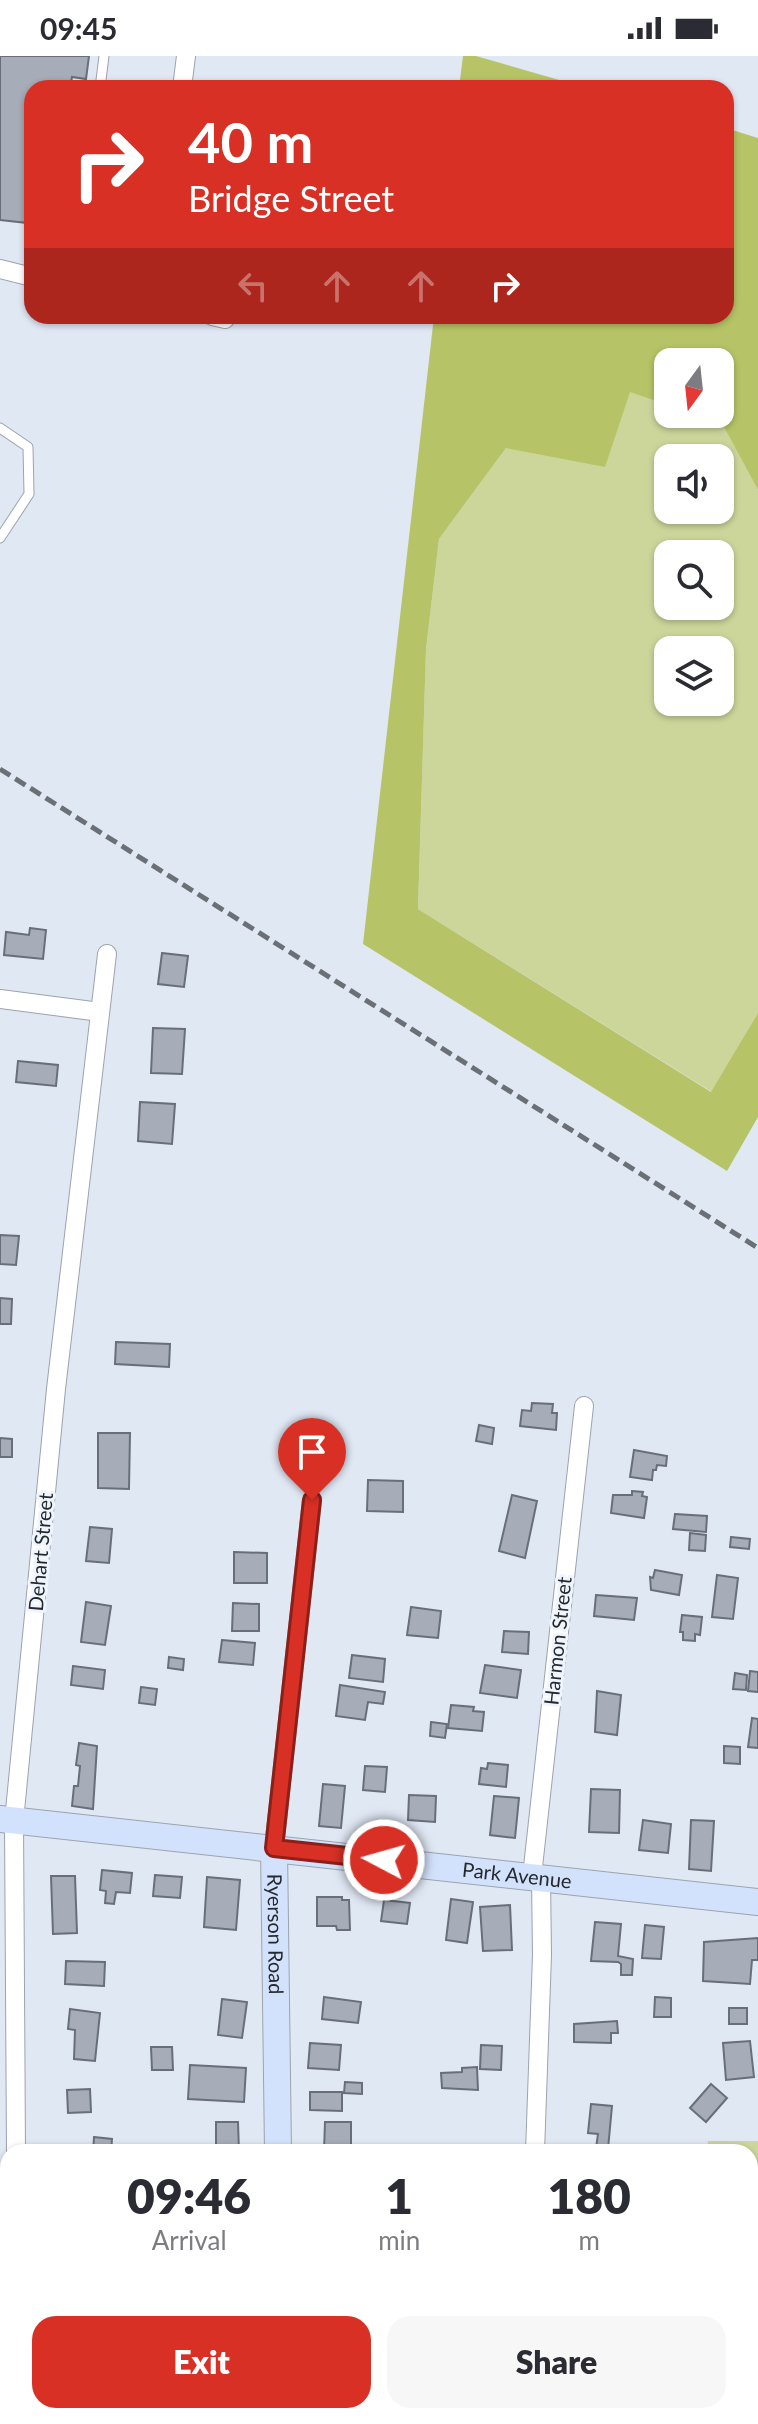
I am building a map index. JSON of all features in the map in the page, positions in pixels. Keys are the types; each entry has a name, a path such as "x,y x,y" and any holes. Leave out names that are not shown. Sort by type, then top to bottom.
{"street":[{"path":"183,80 186,56"},
{"path":"0,269 24,275"},
{"name":"Dehart Street","path":"16,2144 7,1820 107,954"},
{"path":"0,999 100,1012"},
{"name":"Harmon Street","path":"535,2144 542,1955 536,1876 584,1406"},
{"path":"274,1848 312,1500"},
{"name":"Ryerson Road","path":"7,1820 274,1848 278,2144"},
{"name":"Park Avenue","path":"274,1848 758,1902"}],"lane":[{"path":"101,80 104,56"},
{"path":"0,428 28,447 29,494 0,538"}],"shaded area":[{"path":"463,56 476,56 559,80 460,80"},
{"path":"734,130 758,138 758,490 725,428 734,428 734,348 654,348 654,400 630,392 605,467 506,448 439,539 426,649 418,909 711,1092 758,1013 758,1117 727,1171 363,944 433,324 734,324"},
{"path":"630,391 654,400 654,428 725,428 734,444 654,444 654,524 734,524 734,445 758,490 758,1013 712,1092 418,909 426,649 439,539 506,448"},
{"path":"708,2141 758,2141 758,2144 708,2144"}],"building":[{"path":"0,56 89,56 86,79 24,80 24,223 0,220"},
{"path":"30,928 46,930 43,959 4,955 6,932 29,935"},
{"path":"162,953 188,956 184,987 158,984"},
{"path":"153,1028 185,1029 182,1074 151,1073"},
{"path":"18,1061 58,1065 56,1086 16,1082"},
{"path":"140,1102 175,1104 172,1144 138,1141"},
{"path":"0,1235 19,1236 16,1265 0,1264"},
{"path":"0,1298 12,1299 11,1324 0,1324"},
{"path":"116,1342 170,1344 169,1367 115,1364"},
{"path":"532,1403 553,1404 552,1413 557,1413 556,1430 520,1426 522,1410 531,1411"},
{"path":"479,1425 494,1428 492,1444 476,1441"},
{"path":"98,1433 130,1433 129,1489 98,1488"},
{"path":"0,1438 12,1439 12,1457 0,1457"},
{"path":"634,1450 667,1456 666,1466 657,1465 652,1480 630,1477"},
{"path":"368,1480 403,1481 403,1512 367,1511"},
{"path":"632,1491 643,1492 642,1496 647,1497 644,1518 611,1513 613,1495 632,1495"},
{"path":"512,1495 537,1501 525,1558 499,1551"},
{"path":"675,1514 707,1516 706,1532 673,1529"},
{"path":"90,1527 112,1529 109,1563 86,1561"},
{"path":"690,1533 706,1535 705,1551 689,1550"},
{"path":"731,1537 750,1539 749,1549 730,1547"},
{"path":"234,1552 267,1553 267,1583 234,1583"},
{"path":"655,1570 682,1575 679,1595 651,1590 650,1577 653,1578"},
{"path":"717,1575 738,1578 733,1619 712,1617"},
{"path":"596,1595 637,1598 634,1620 594,1616"},
{"path":"86,1602 111,1606 105,1645 81,1642"},
{"path":"233,1603 259,1604 259,1631 232,1631"},
{"path":"411,1607 441,1611 438,1638 407,1635"},
{"path":"682,1615 702,1617 700,1635 695,1634 695,1641 683,1640 683,1632 680,1632"},
{"path":"504,1631 529,1632 528,1654 502,1652"},
{"path":"222,1640 255,1643 253,1665 219,1662"},
{"path":"352,1655 385,1659 383,1682 349,1678"},
{"path":"169,1657 184,1659 183,1670 168,1668"},
{"path":"485,1665 521,1670 517,1698 480,1693"},
{"path":"73,1666 105,1670 103,1689 71,1685"},
{"path":"750,1671 758,1672 758,1692 748,1691"},
{"path":"735,1673 747,1675 746,1690 733,1689"},
{"path":"340,1685 385,1692 383,1704 368,1702 365,1720 336,1716"},
{"path":"141,1687 157,1689 155,1705 139,1703"},
{"path":"597,1691 621,1695 617,1735 595,1732"},
{"path":"451,1705 474,1707 473,1711 484,1712 482,1731 448,1728"},
{"path":"752,1718 758,1719 758,1748 748,1747"},
{"path":"431,1722 447,1724 445,1738 430,1736"},
{"path":"79,1743 97,1746 93,1809 72,1806 74,1786 78,1786 80,1766 76,1765"},
{"path":"724,1746 740,1747 740,1764 724,1763"},
{"path":"488,1763 508,1765 506,1787 479,1784 481,1768 487,1769"},
{"path":"365,1766 387,1767 385,1792 363,1790"},
{"path":"323,1784 345,1786 341,1828 319,1826"},
{"path":"591,1789 620,1790 619,1833 589,1832"},
{"path":"409,1795 436,1796 435,1822 408,1820"},
{"path":"494,1796 519,1798 515,1838 490,1835"},
{"path":"643,1820 671,1824 668,1853 639,1850"},
{"path":"691,1820 714,1821 711,1871 689,1869"},
{"path":"102,1870 132,1873 130,1893 116,1892 114,1904 105,1903 106,1891 100,1890"},
{"path":"155,1875 182,1877 180,1898 153,1896"},
{"path":"51,1876 75,1876 77,1933 53,1934"},
{"path":"207,1877 240,1880 236,1930 204,1927"},
{"path":"317,1897 349,1900 350,1930 317,1926"},
{"path":"451,1899 473,1902 467,1943 446,1940"},
{"path":"384,1900 410,1903 407,1924 381,1921"},
{"path":"510,1905 512,1950 483,1951 480,1907"},
{"path":"595,1922 621,1924 618,1956 633,1959 632,1975 621,1975 621,1964 618,1962 591,1961"},
{"path":"645,1925 664,1927 661,1959 642,1958"},
{"path":"758,1938 758,1960 752,1960 750,1984 703,1981 704,1942"},
{"path":"66,1961 105,1962 104,1986 65,1984"},
{"path":"324,1997 361,2002 358,2023 322,2019"},
{"path":"655,1997 671,1998 671,2017 654,2017"},
{"path":"222,1999 247,2002 242,2038 218,2035"},
{"path":"729,2008 747,2008 747,2024 729,2024"},
{"path":"70,2009 100,2013 95,2061 74,2059 75,2030 68,2029"},
{"path":"617,2021 618,2033 611,2033 611,2043 574,2042 574,2024"},
{"path":"750,2041 754,2077 726,2080 723,2043"},
{"path":"310,2043 341,2045 339,2070 308,2068"},
{"path":"481,2045 502,2046 501,2070 480,2069"},
{"path":"151,2047 172,2047 173,2070 152,2070"},
{"path":"190,2065 246,2068 244,2102 188,2099"},
{"path":"477,2067 478,2090 442,2088 441,2073 462,2072 462,2068"},
{"path":"345,2082 362,2083 362,2094 344,2093"},
{"path":"711,2084 727,2098 706,2122 690,2108"},
{"path":"90,2089 91,2112 68,2113 67,2090"},
{"path":"310,2092 342,2092 342,2111 310,2110"},
{"path":"591,2104 612,2106 608,2144 597,2144 598,2134 588,2133"},
{"path":"216,2122 238,2122 239,2144 216,2144"},
{"path":"325,2122 351,2122 351,2144 324,2144"},
{"path":"94,2137 112,2139 112,2144 94,2144"}],"railway":[{"path":"0,769 758,1248"}],"route":[{"path":"312,1500 274,1848 384,1860"}]}
